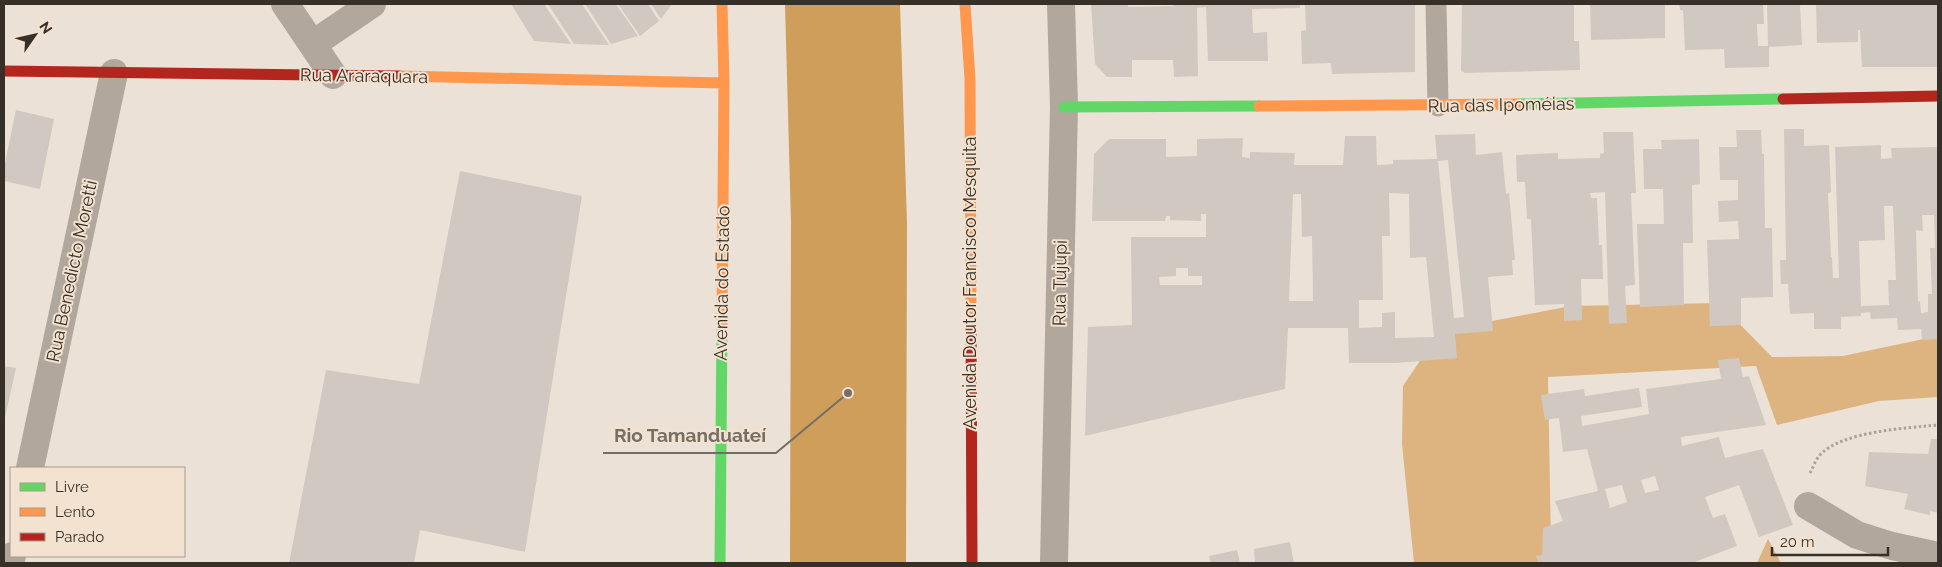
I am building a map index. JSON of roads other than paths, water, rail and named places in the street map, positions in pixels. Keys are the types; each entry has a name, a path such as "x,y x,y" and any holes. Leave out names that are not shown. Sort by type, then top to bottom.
{"main road":[{"name":"Avenida do Estado","path":"720,563 724,83 722,4"},
{"name":"Avenida Doutor Francisco Mesquita","path":"964,4 970,79 972,563"},
{"name":"Rua Araraquara","path":"4,71 724,83"},
{"name":"Rua das Ipoméias","path":"1064,107 1438,106 1938,96"}],"street":[{"path":"285,4 333,75"},
{"path":"313,44 372,4"},
{"name":"Rua Tujupi","path":"1054,563 1064,107 1060,4"},
{"name":"Rua Benedicto Moretti","path":"30,467 114,73"},
{"path":"1808,506 1856,535 1892,546 1938,556"}],"lane":[{"path":"1436,4 1438,106"}],"place":[{"name":"Rio Tamanduateí","path":"848,393"}]}
